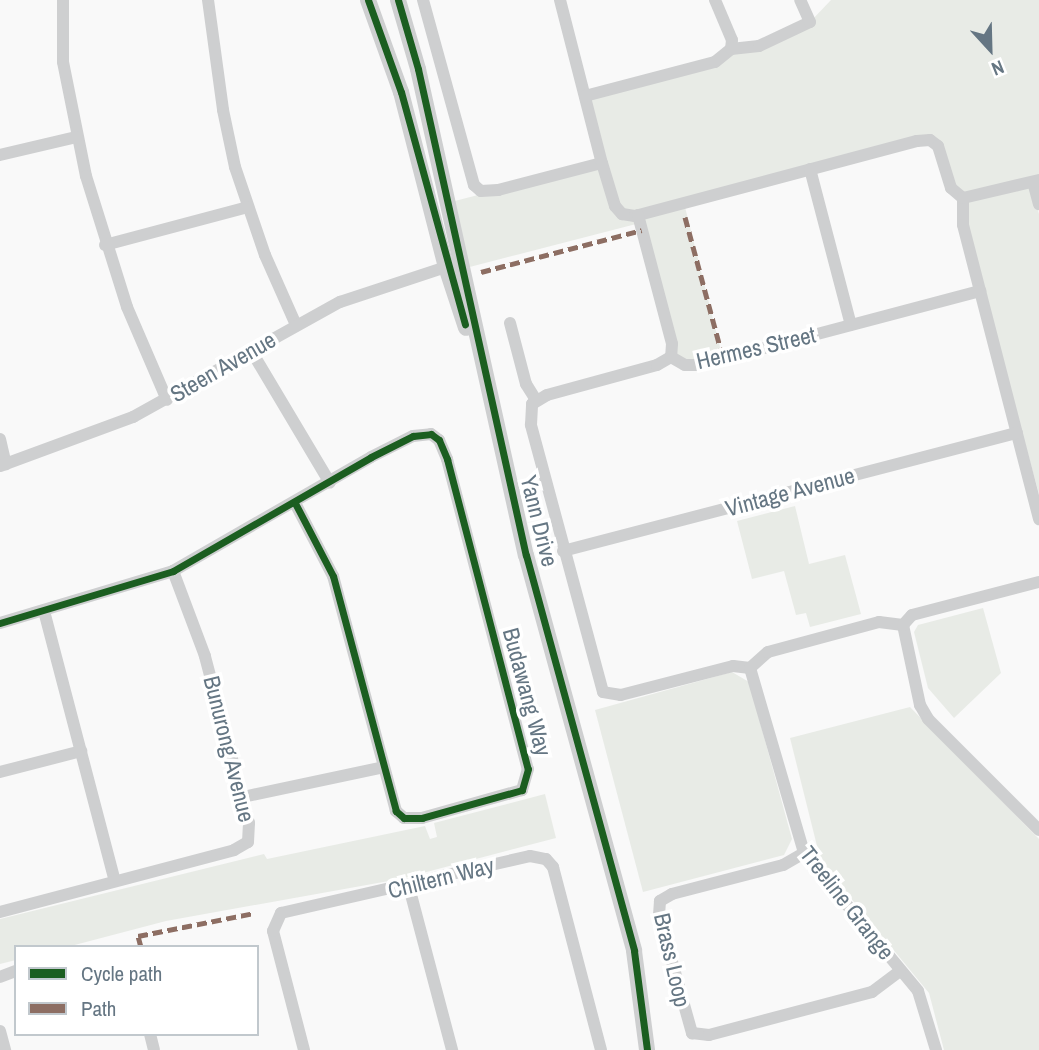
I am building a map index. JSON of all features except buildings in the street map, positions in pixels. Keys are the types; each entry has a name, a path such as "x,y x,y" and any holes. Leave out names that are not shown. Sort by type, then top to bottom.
{"street":[{"path":"63,0 64,62 77,137 105,245 167,400"},
{"path":"208,0 222,110 248,208 296,325"},
{"name":"Yann Drive","path":"368,0 401,92 446,267 487,386"},
{"name":"Yann Drive","path":"398,0 418,69 526,555 634,951 646,1050"},
{"path":"424,0 474,185 481,191 498,190 602,163"},
{"path":"560,0 602,163 615,206 622,215 638,215 917,141 934,142 951,188 963,198"},
{"path":"715,0 732,40 731,49"},
{"path":"584,96 715,62 731,49 759,46 810,22 800,0"},
{"path":"0,155 77,137"},
{"path":"810,169 851,325"},
{"path":"963,198 1036,181 1039,204"},
{"path":"963,198 961,219 1039,519"},
{"path":"105,245 248,208"},
{"path":"638,215 672,344 671,357"},
{"name":"Steen Avenue","path":"3,465 86,437 167,400 296,325 340,303 446,267"},
{"name":"Hermes Street","path":"537,400 657,366 671,357 685,365 700,365 980,290"},
{"path":"510,323 526,384 537,400 529,415 563,551 603,692 621,695 733,666 750,668 768,652 879,622 903,625"},
{"path":"252,352 330,482"},
{"name":"Budawang Way","path":"425,433 439,440 528,776 517,793 412,820 396,811 329,564 295,503 330,482 413,436 425,433"},
{"name":"Vintage Avenue","path":"563,551 1017,433"},
{"path":"0,439 3,465"},
{"path":"0,623 173,571 295,503"},
{"name":"Bunurong Avenue","path":"0,912 241,847 250,834 243,797 195,623 173,571"},
{"path":"903,625 912,615 1039,582"},
{"path":"44,611 115,881"},
{"path":"903,625 920,705 928,719 1039,831"},
{"name":"Treeline Grange","path":"750,668 804,853 901,971 923,1002 936,1050"},
{"path":"0,772 81,751"},
{"path":"243,797 384,767"},
{"name":"Brass Loop","path":"804,853 783,865 672,894 660,901 659,915 692,1033 709,1035 872,992 901,971"},
{"name":"Chiltern Way","path":"304,1050 273,931 276,918 290,910 409,887 530,856 546,859 556,879 601,1050"},
{"path":"409,887 452,1050"},
{"path":"0,1031 5,1050"}],"shaded area":[{"path":"831,0 1039,0 1039,180 963,198 930,140 684,203 723,359 700,365 671,357 640,223 462,269 447,203 601,163 585,96 749,48 810,22"},
{"path":"1031,185 1039,214 1039,494 963,218 965,200"},
{"path":"795,506 809,564 845,555 861,614 810,627 806,613 796,615 784,571 752,579 737,521"},
{"path":"983,608 1001,673 954,718 928,688 914,632 918,625"},
{"path":"732,672 749,682 792,839 784,855 643,892 595,710"},
{"path":"910,707 1039,839 1039,1050 944,1050 929,993 821,862 790,738"},
{"path":"545,794 556,838 400,879 166,921 75,945 14,945 14,960 0,964 0,919 264,854 267,859 425,826 430,839 437,837 434,823"}],"marked path":[{"path":"685,217 720,347"},
{"path":"481,272 642,230"},
{"path":"140,945 138,936 254,913"}],"cycle path":[{"path":"368,0 401,92 465,324"},
{"path":"398,0 418,69 526,555 634,951 647,1050"},
{"path":"0,623 173,571 371,457 413,436 431,434 439,440 447,459 528,769 522,790 422,818 404,818 396,811 333,576 295,503"}]}
